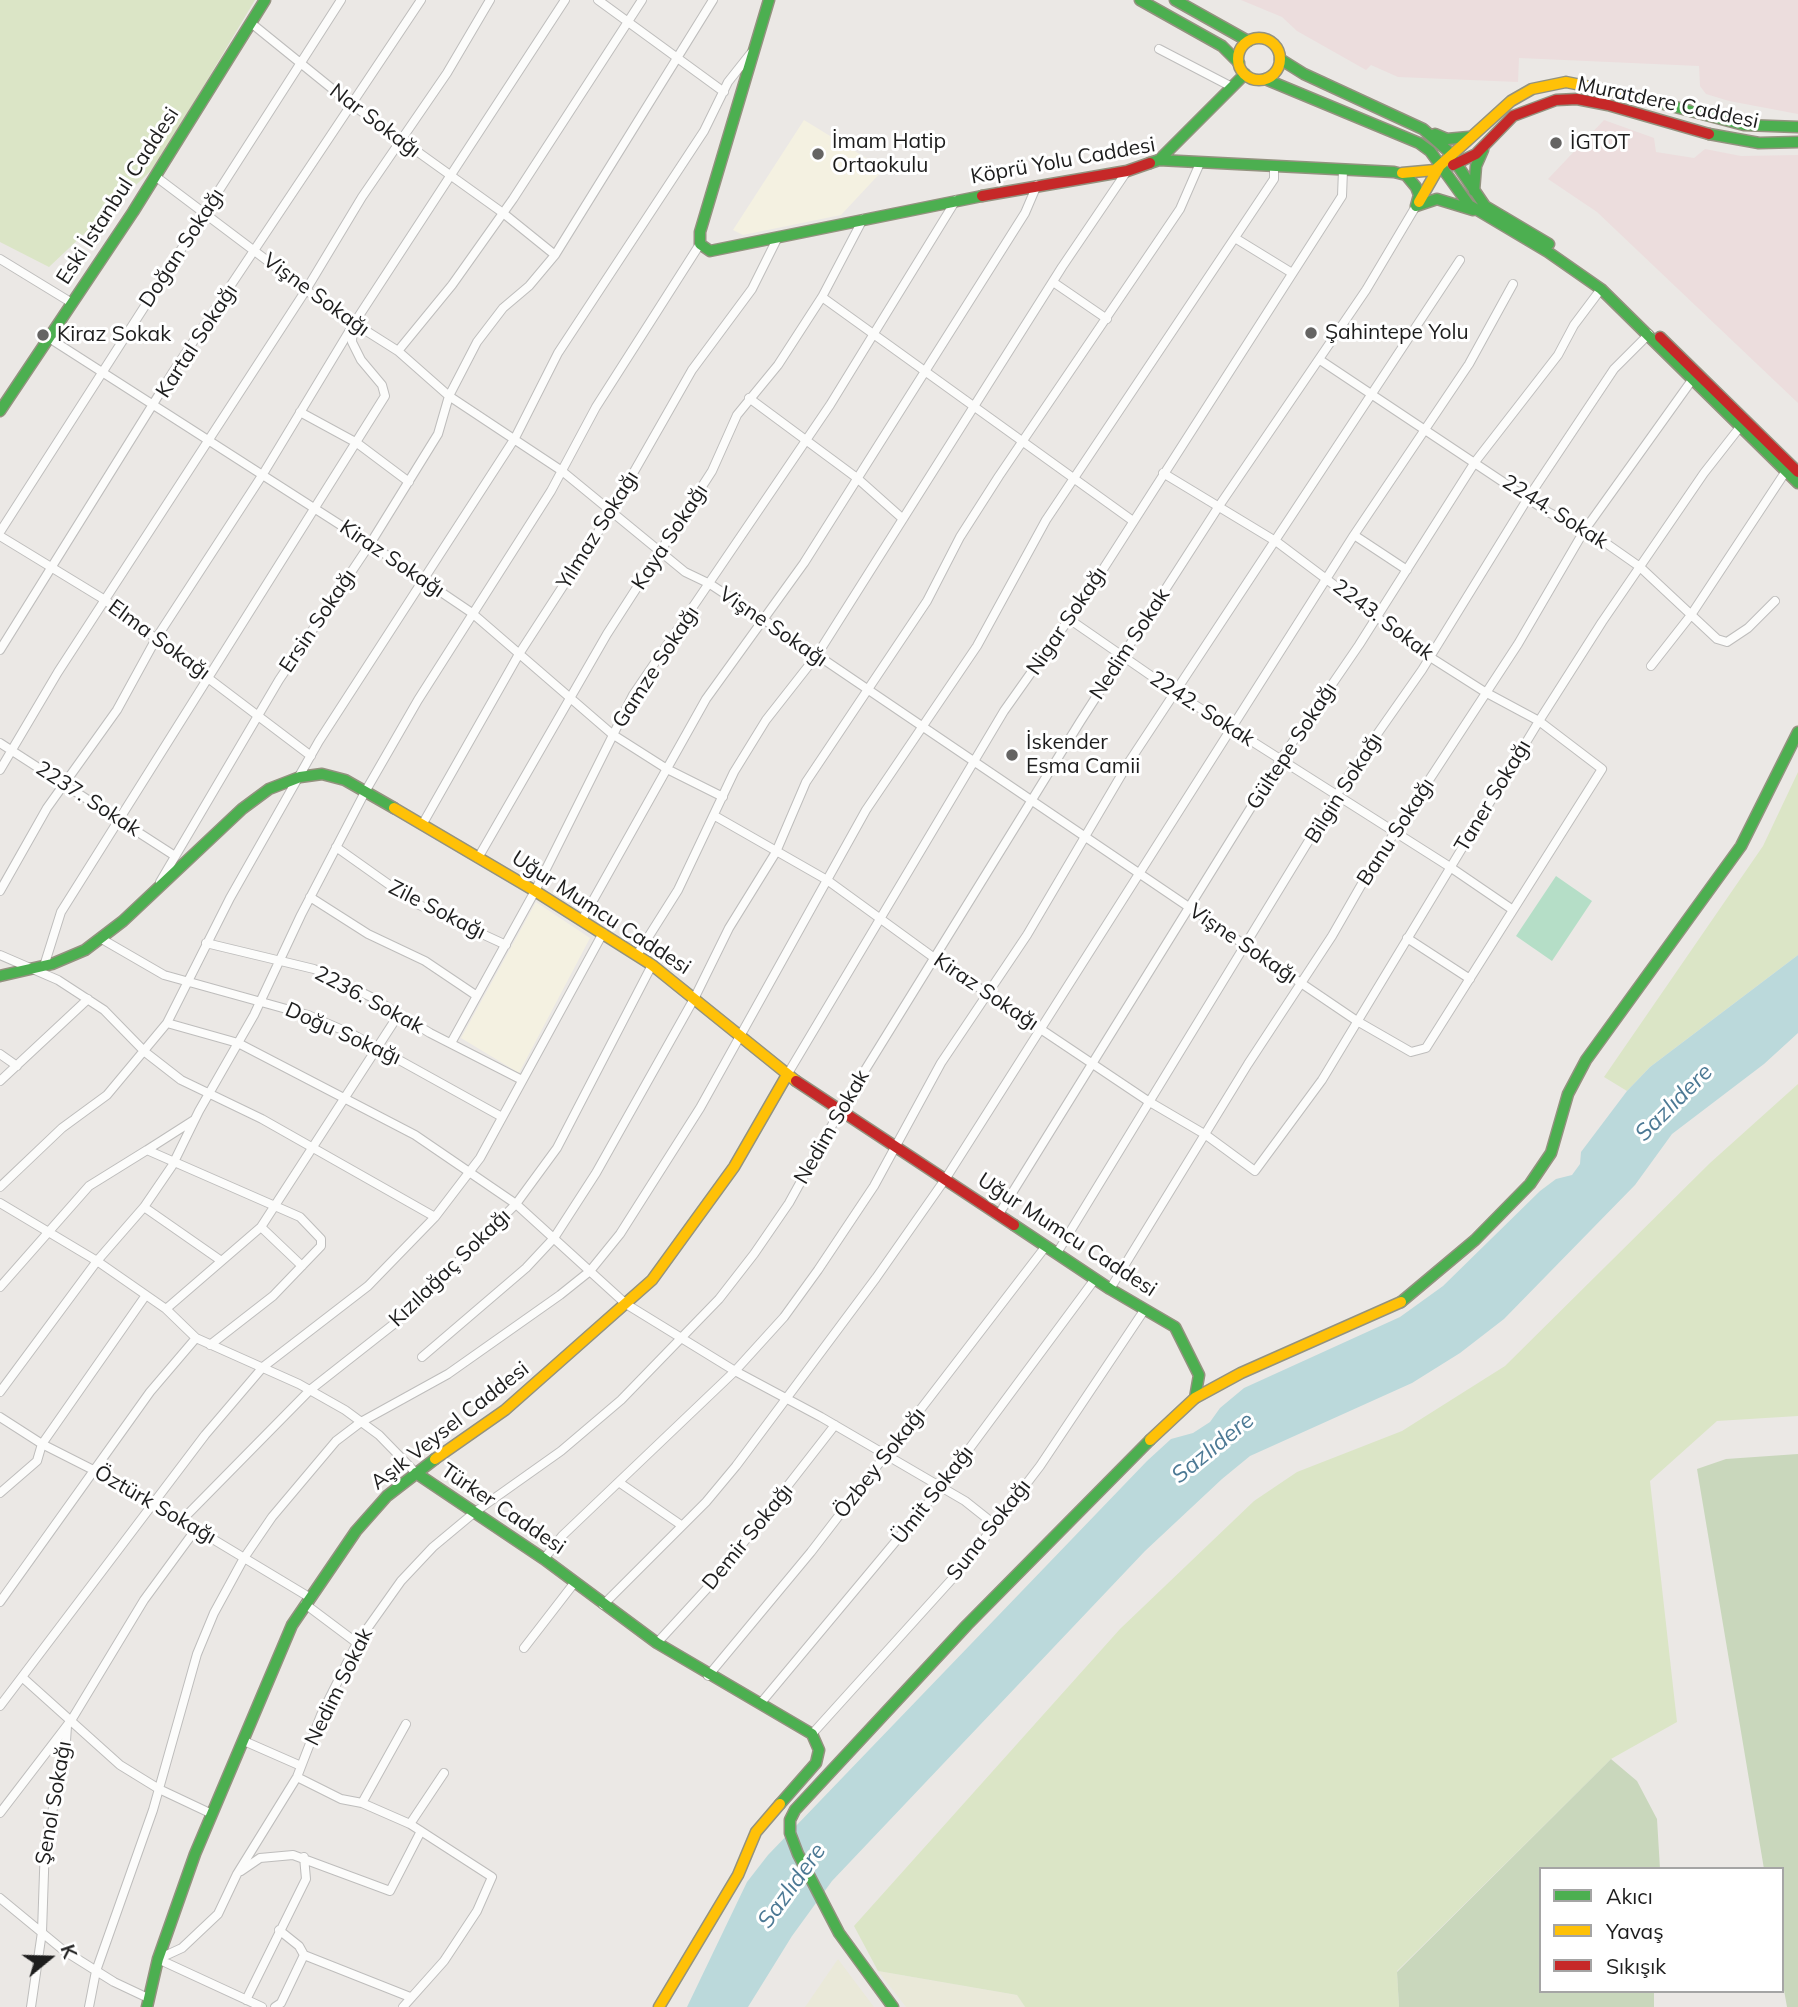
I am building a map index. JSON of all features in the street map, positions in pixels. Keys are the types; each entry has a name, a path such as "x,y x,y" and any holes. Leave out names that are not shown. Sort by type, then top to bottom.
{"main road":[{"name":"Eski İstanbul Caddesi","path":"0,411 155,176 265,0"},
{"path":"700,244 700,232 769,0"},
{"path":"1140,0 1222,46 1239,63 1245,75"},
{"path":"1175,0 1248,41"},
{"path":"1239,63 1241,49 1248,41 1257,38 1270,41 1278,51 1280,59 1276,71 1265,79"},
{"path":"1280,59 1304,74 1447,139 1469,137"},
{"path":"1159,160 1245,75"},
{"path":"1245,75 1265,79 1419,143 1430,151 1459,193 1478,212"},
{"name":"Muratdere Caddesi","path":"1454,160 1469,137 1510,101 1545,85 1566,82 1600,87 1709,116 1769,128 1798,127"},
{"name":"Muratdere Caddesi","path":"1389,171 1425,173 1485,146 1513,116 1556,100 1577,99 1759,143 1798,142"},
{"path":"1645,117 1679,108"},
{"path":"1680,126 1709,116"},
{"path":"1423,129 1454,160 1485,206 1606,283 1798,472"},
{"path":"1474,191 1476,166 1485,146"},
{"name":"Köprü Yolu Caddesi","path":"700,244 710,251 956,200 1127,171 1159,160 1389,171"},
{"path":"1416,206 1440,165"},
{"path":"1389,171 1410,179 1419,195 1416,206"},
{"path":"1416,206 1437,199 1478,212 1548,252 1601,289 1798,483"},
{"path":"893,2007 839,1933 800,1858 790,1833 790,1820 799,1804 1128,1460 1195,1398 1241,1373 1397,1306 1475,1240 1530,1184 1551,1153 1568,1094 1586,1060 1741,846 1798,732"},
{"name":"Uğur Mumcu Caddesi","path":"0,976 44,966 85,950 155,890 242,809 269,789 299,777 322,774 345,780 535,891 637,955 695,997 787,1075 946,1178 1094,1279 1175,1327 1199,1375 1195,1398"},
{"name":"Aşık Veysel Caddesi","path":"148,2005 158,1958 212,1814 292,1625 307,1600 356,1531 387,1496 505,1410 652,1280 692,1229 734,1167 787,1075"},
{"name":"Türker Caddesi","path":"416,1474 544,1559 657,1643 708,1676 812,1734"},
{"path":"659,2007 738,1875 756,1832 816,1763 819,1750 812,1734"}],"street":[{"name":"Doğan Sokağı","path":"0,534 341,0"},
{"name":"Kartal Sokağı","path":"0,650 155,405 173,372 256,252 421,0"},
{"path":"0,770 105,600 400,141 447,73 490,0"},
{"path":"0,891 63,782 117,710 157,637 263,474 353,324 565,0"},
{"path":"598,0 724,92"},
{"path":"398,351 452,285 503,213 642,0"},
{"name":"Ersin Sokağı","path":"155,890 259,714 438,434 449,396 477,342 503,308 529,286 555,255 713,0"},
{"name":"Nar Sokağı","path":"251,23 351,104 503,213 555,255"},
{"path":"1159,49 1232,87"},
{"path":"0,1186 62,1128 107,1095 167,1023 206,943 311,756 421,579 514,438 558,353 704,131 724,92 752,52"},
{"path":"422,1357 526,1268 554,1238 597,1173 695,997 729,928 776,852 806,782 927,601 960,537 1180,209 1200,163"},
{"path":"89,2007 96,1971 159,1789 197,1654 214,1613 244,1558 305,1475 336,1441 361,1422 448,1374 590,1271 620,1234 700,1108 866,810 977,646 1046,520 1274,178 1274,167"},
{"name":"Nigar Sokağı","path":"787,1075 1004,711 1069,619 1342,196 1343,170"},
{"path":"637,955 678,890 715,817 734,772 766,720 817,655 1053,282 1127,171"},
{"name":"Vişne Sokağı","path":"155,176 353,324 398,351 449,396 562,471 685,572 710,584 817,655 1357,1021 1411,1052 1426,1048 1469,979"},
{"path":"582,920 706,699 804,563 1025,213 1037,185"},
{"name":"Gamze Sokağı","path":"451,1044 535,891 633,695 806,441 956,200"},
{"name":"Nedim Sokak","path":"158,1958 182,1948 201,1933 218,1914 237,1874 297,1777 321,1715 357,1643 401,1581 433,1547 475,1512 581,1434 621,1400 719,1299 782,1213 841,1109 1031,800 1219,506 1320,360 1416,206"},
{"name":"Kaya Sokağı","path":"478,858 569,697 712,471 737,415 778,365 822,297 863,219"},
{"name":"Yılmaz Sokağı","path":"422,825 519,654 611,513 692,370 752,289 778,237"},
{"path":"1235,238 1292,273"},
{"path":"0,1392 97,1261 144,1207 175,1160 280,963 310,897 365,792 472,613 562,471 596,407 700,244"},
{"path":"0,259 72,303"},
{"path":"544,1559 562,1536 735,1371 784,1317 818,1270 897,1146 941,1063 989,992 1176,693 1460,260"},
{"path":"1053,282 1107,319"},
{"path":"603,1605 736,1466 876,1278 946,1178 1327,577 1469,364 1513,284"},
{"name":"Gültepe Sokağı","path":"999,1214 1281,759 1378,615 1475,462 1558,355 1574,325 1601,289"},
{"path":"822,297 1133,521"},
{"path":"44,966 61,912 207,675 385,396 382,384 361,360 352,342 353,324"},
{"name":"Bilgin Sokağı","path":"1057,1254 1148,1101 1337,796 1430,657 1528,498 1614,369 1649,334"},
{"name":"Kiraz Sokağı","path":"49,338 314,507 472,613 612,734 667,769 723,797"},
{"name":"2244. Sokak","path":"1320,360 1528,498 1640,566 1717,639 1727,642 1748,628 1775,601"},
{"name":"Banu Sokağı","path":"1110,1289 1248,1064 1518,644 1584,531 1692,380"},
{"path":"749,398 857,478 903,519"},
{"path":"300,412 357,443 409,482"},
{"name":"Taner Sokağı","path":"1255,1171 1322,1080 1539,721 1640,566 1704,473 1740,427"},
{"path":"1651,666 1691,615 1786,471"},
{"name":"2243. Sokak","path":"1163,472 1277,542 1378,615 1430,657 1485,692 1539,721 1602,769 1513,910"},
{"name":"Elma Sokağı","path":"0,534 105,600 157,637 311,756"},
{"path":"1354,535 1407,569"},
{"name":"2242. Sokak","path":"1069,619 1230,729 1450,867 1513,910"},
{"name":"2237. Sokak","path":"0,743 175,856"},
{"name":"Kiraz Sokağı","path":"715,817 827,880 883,918 933,957 1148,1101 1206,1135 1255,1171"},
{"name":"Zile Sokağı","path":"336,847 415,903 506,945"},
{"path":"310,897 368,934 425,961 477,996"},
{"path":"1407,938 1469,979 1513,910"},
{"path":"0,1706 153,1503 263,1367 368,1286 435,1217 470,1170 502,1117 603,933"},
{"name":"Doğu Sokağı","path":"100,938 164,975 309,1014 377,1047 502,1117"},
{"name":"2236. Sokak","path":"206,943 280,963 314,969 522,1080"},
{"path":"0,955 28,970 58,980 104,1010 145,1052 181,1080 312,1148 435,1217"},
{"name":"Kızılağaç Sokağı","path":"182,1520 310,1390 399,1320 516,1204 557,1148 652,965"},
{"path":"0,1081 88,999"},
{"path":"166,1309 261,1227 399,1014"},
{"path":"167,1023 238,1043 415,1135 470,1170 516,1204 626,1304 680,1339 942,1488 994,1524"},
{"path":"0,1054 17,1066"},
{"path":"0,1287 89,1186 195,1119"},
{"path":"147,1150 277,1205 300,1217 321,1239 321,1246 273,1296 210,1345"},
{"name":"Türker Caddesi","path":"0,1203 97,1261 166,1309 196,1338 310,1390 361,1422 379,1435 416,1474"},
{"path":"144,1207 220,1260"},
{"path":"261,1227 302,1266"},
{"name":"Özbey Sokağı","path":"708,1676 811,1552 1046,1246"},
{"name":"Ümit Sokağı","path":"760,1703 942,1488 1094,1279"},
{"path":"0,1493 37,1461 42,1444 146,1295"},
{"name":"Suna Sokağı","path":"812,1734 962,1568 1080,1409 1145,1309"},
{"path":"0,1602 150,1392 196,1338"},
{"name":"Öztürk Sokağı","path":"0,1417 42,1444 96,1470 244,1558 307,1600 357,1643"},
{"name":"Demir Sokağı","path":"657,1643 712,1583 835,1425"},
{"path":"620,1483 681,1525"},
{"path":"0,1813 69,1722 144,1600 196,1529"},
{"path":"524,1648 575,1581"},
{"path":"22,1677 120,1765 159,1789 212,1814"},
{"name":"Şenol Sokağı","path":"32,2007 42,1932 45,1843 65,1756 69,1722"},
{"path":"362,1803 406,1724"},
{"path":"244,1741 301,1766"},
{"path":"410,1824 431,1797 444,1773"},
{"path":"297,1777 341,1799 362,1803 410,1824 492,1877 477,1911 444,1961 403,2007"},
{"path":"237,1874 260,1858 278,1854 304,1857 390,1891 421,1831"},
{"path":"246,2000 306,1878 304,1857"},
{"path":"0,1899 96,1971 148,2005"},
{"path":"279,1930 299,1946 304,1955 410,1997"},
{"path":"275,2007 281,2003 304,1955"},
{"path":"158,1958 262,2007"}],"shaded area":[{"path":"1241,0 1798,0 1798,114 1706,94 1700,86 1699,66 1519,58 1518,82 1398,77 1371,65 1366,70 1297,31 1282,17"},
{"path":"804,120 884,169 841,215 743,235 733,230"},
{"path":"1604,120 1654,138 1656,152 1694,158 1705,149 1741,156 1798,155 1798,403 1597,212 1548,179"},
{"path":"536,902 590,938 519,1073 461,1038"},
{"path":"838,1959 874,2007 805,2007"},
{"path":"878,1971 1017,1995 1025,2007 906,2007"}],"green space":[{"path":"0,0 255,0 156,166 49,267 0,242"},
{"path":"1798,772 1798,955 1650,1067 1627,1091 1604,1077 1763,846"},
{"path":"1556,876 1592,901 1552,961 1516,936"},
{"path":"1798,1084 1798,1416 1717,1421 1650,1481 1677,1722 1611,1759 1397,1971 1399,2007 1025,2007 1017,1995 878,1971 854,1926 1120,1629 1254,1501 1297,1472 1402,1431 1505,1366 1710,1163"},
{"path":"1798,1454 1798,2007 1787,2007 1784,1990 1784,1867 1764,1867 1697,1469 1726,1459"},
{"path":"1611,1759 1637,1781 1657,1819 1660,1867 1539,1867 1539,1993 1654,1993 1654,2007 1399,2007 1397,1972"}],"water":[{"name":"Sazlıdere","path":"1798,955 1798,1033 1764,1064 1672,1134 1635,1185 1504,1319 1460,1353 1412,1383 1250,1456 1222,1479 1145,1551 832,1881 792,1936 748,2007 687,2007 747,1882 768,1855 1147,1461 1171,1439 1193,1433 1210,1422 1220,1408 1244,1388 1400,1317 1443,1286 1540,1191 1556,1179 1572,1175 1580,1164 1581,1152 1627,1091 1650,1067"}],"traffic: fast":[{"path":"0,411 133,212 265,0"},
{"path":"769,0 700,232 700,244 710,251 982,196"},
{"path":"1140,0 1222,46 1239,63"},
{"path":"1175,0 1248,41"},
{"path":"1280,59 1304,74 1423,129 1447,150 1485,206 1549,244"},
{"path":"1159,160 1245,74"},
{"path":"1265,79 1419,143 1430,151 1469,205 1548,252 1601,289 1798,483"},
{"path":"1626,94 1744,125 1798,127"},
{"path":"1435,134 1447,139 1469,137"},
{"path":"1709,134 1759,143 1798,142"},
{"path":"1474,191 1476,166 1483,150"},
{"path":"1150,163 1159,160 1394,172 1406,175 1416,187 1419,195 1416,206"},
{"path":"1416,206 1437,199 1473,210"},
{"path":"1401,1302 1475,1240 1530,1184 1551,1153 1568,1094 1586,1060 1741,846 1798,732"},
{"path":"0,976 52,964 85,950 123,921 242,809 269,789 300,777 322,774 345,780 394,808"},
{"path":"1014,1225 1110,1289 1175,1327 1199,1375 1195,1398"},
{"path":"893,2007 839,1933 798,1854 790,1833 790,1820 795,1810 967,1625 1150,1440"},
{"path":"147,2007 158,1959 195,1854 292,1625 356,1531 387,1496 435,1459"},
{"path":"416,1473 544,1559 657,1643 812,1734 819,1750 816,1763 780,1804"}],"traffic: slow":[{"path":"1259,38 1274,44 1280,59 1274,74 1259,80 1244,74 1238,59 1244,44 1259,38"},
{"path":"1402,173 1435,170 1511,101 1532,89 1566,82 1626,94"},
{"path":"1419,202 1439,167"},
{"path":"394,808 535,891 652,965 796,1081"},
{"path":"435,1459 505,1410 652,1280 734,1167 787,1075"},
{"path":"1150,1440 1195,1398 1241,1373 1401,1302"},
{"path":"659,2007 738,1875 756,1832 780,1804"}],"traffic: jam":[{"path":"1453,165 1476,154 1513,116 1556,100 1577,99 1608,105 1709,134"},
{"path":"982,196 1127,171 1150,163"},
{"path":"1660,337 1798,472"},
{"path":"796,1081 1014,1225"}],"place":[{"name":"İGTOT","path":"1556,143"},
{"name":"İmam Hatip Ortaokulu","path":"818,154"},
{"name":"Şahintepe Yolu","path":"1311,333"},
{"name":"Kiraz Sokak","path":"43,335"},
{"name":"İskender Esma Camii","path":"1012,755"}]}
